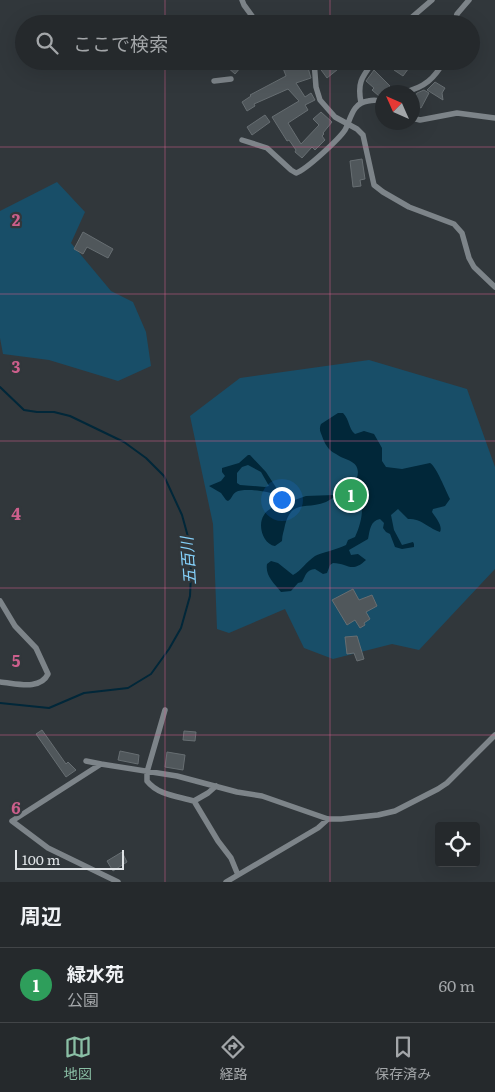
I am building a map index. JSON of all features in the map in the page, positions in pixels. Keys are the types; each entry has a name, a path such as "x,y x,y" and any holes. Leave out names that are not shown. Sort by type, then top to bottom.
{"street":[{"path":"242,0 251,15"},
{"path":"414,15 432,0"},
{"path":"457,15 469,0"},
{"path":"315,70 316,87 320,100 334,117 360,131 365,138 374,185 409,207 454,224 462,234 469,258 474,267 495,287"},
{"path":"361,103 359,84 367,70"},
{"path":"420,88 429,82 438,70"},
{"path":"214,81 231,79"},
{"path":"242,140 267,148 296,173 308,166 344,131 352,112 361,103 375,101"},
{"path":"420,120 457,113 495,118"},
{"path":"0,601 15,626 36,648 48,674 46,679 39,683 0,682"},
{"path":"165,710 147,772 147,781 154,789 194,801 218,841 231,858 238,875"},
{"path":"86,761 177,776 262,796 328,819 378,815 395,811 444,786 495,735"},
{"path":"101,764 12,821 48,848 118,882"},
{"path":"194,801 208,794 216,786"},
{"path":"226,882 318,828 328,819"}],"shaded area":[{"path":"57,182 85,212 71,243 111,291 133,302 146,332 151,366 118,381 49,360 3,354 0,338 0,211"},
{"path":"369,360 467,389 495,467 495,569 419,650 392,644 333,659 304,648 285,609 229,633 217,629 213,524 190,416 240,378"},
{"path":"338,413 343,413 355,434 364,431 374,434 382,448 382,461 386,467 402,469 430,463 438,474 450,499 445,506 433,509 432,512 440,525 440,532 421,522 408,519 398,509 391,515 394,530 402,545 413,542 414,547 402,549 395,547 390,534 383,528 384,523 380,519 377,520 371,526 368,539 349,550 351,555 358,554 366,560 361,564 350,567 333,563 330,565 327,573 323,574 315,569 310,570 302,582 298,583 291,591 281,592 267,572 267,564 271,561 278,563 293,575 315,556 346,545 348,540 355,537 359,527 362,505 359,494 363,484 360,480 326,502 296,508 288,517 282,541 275,546 271,545 264,538 261,524 265,513 279,501 276,495 262,491 244,490 235,493 228,501 221,493 209,486 221,481 225,476 222,468 239,463 250,455 266,472 286,503 306,496 334,495 349,481 357,478 358,472 355,464 329,449 321,433 321,424","holes":["248,465 261,472 269,486 240,485 237,483 237,473 242,467"]}],"building":[{"path":"230,70 238,70 235,74"},
{"path":"284,70 309,70 311,78 296,83 305,97 311,93 315,100 305,105 308,110 288,123 301,144 319,125 313,119 321,112 332,122 323,133 322,136 325,140 315,150 312,147 302,158 295,152 296,150 289,140 287,141 272,117 299,101 288,89 254,104 255,106 247,111 242,102 250,95 286,76"},
{"path":"321,70 337,70 327,78"},
{"path":"374,70 389,85 375,85 375,93 372,90 374,88 366,81"},
{"path":"394,70 407,70 403,76"},
{"path":"435,82 445,88 442,93 443,100 427,90"},
{"path":"424,90 429,93 421,108 420,107 420,92"},
{"path":"265,115 270,122 252,135 247,127"},
{"path":"362,159 365,179 360,180 361,186 353,187 350,161"},
{"path":"83,232 113,249 108,258 87,247 83,254 74,249"},
{"path":"353,589 359,600 372,595 377,606 366,612 370,619 360,628 355,620 347,625 332,600"},
{"path":"357,636 364,659 357,661 354,653 347,654 345,637"},
{"path":"42,730 66,764 68,762 76,770 66,777 36,734"},
{"path":"184,731 196,732 195,741 183,740"},
{"path":"120,751 139,755 138,764 118,760"},
{"path":"167,752 185,755 183,770 165,767"},
{"path":"122,852 127,862 113,871 107,861"}],"waterway":[{"name":"五百川","path":"0,387 24,410 54,412 70,416 124,442 146,458 164,476 182,515 190,544 191,574 190,596 181,628 151,674 128,688 84,693 49,708 0,703"}],"place":[{"name":"緑水苑","path":"351,495"}]}
